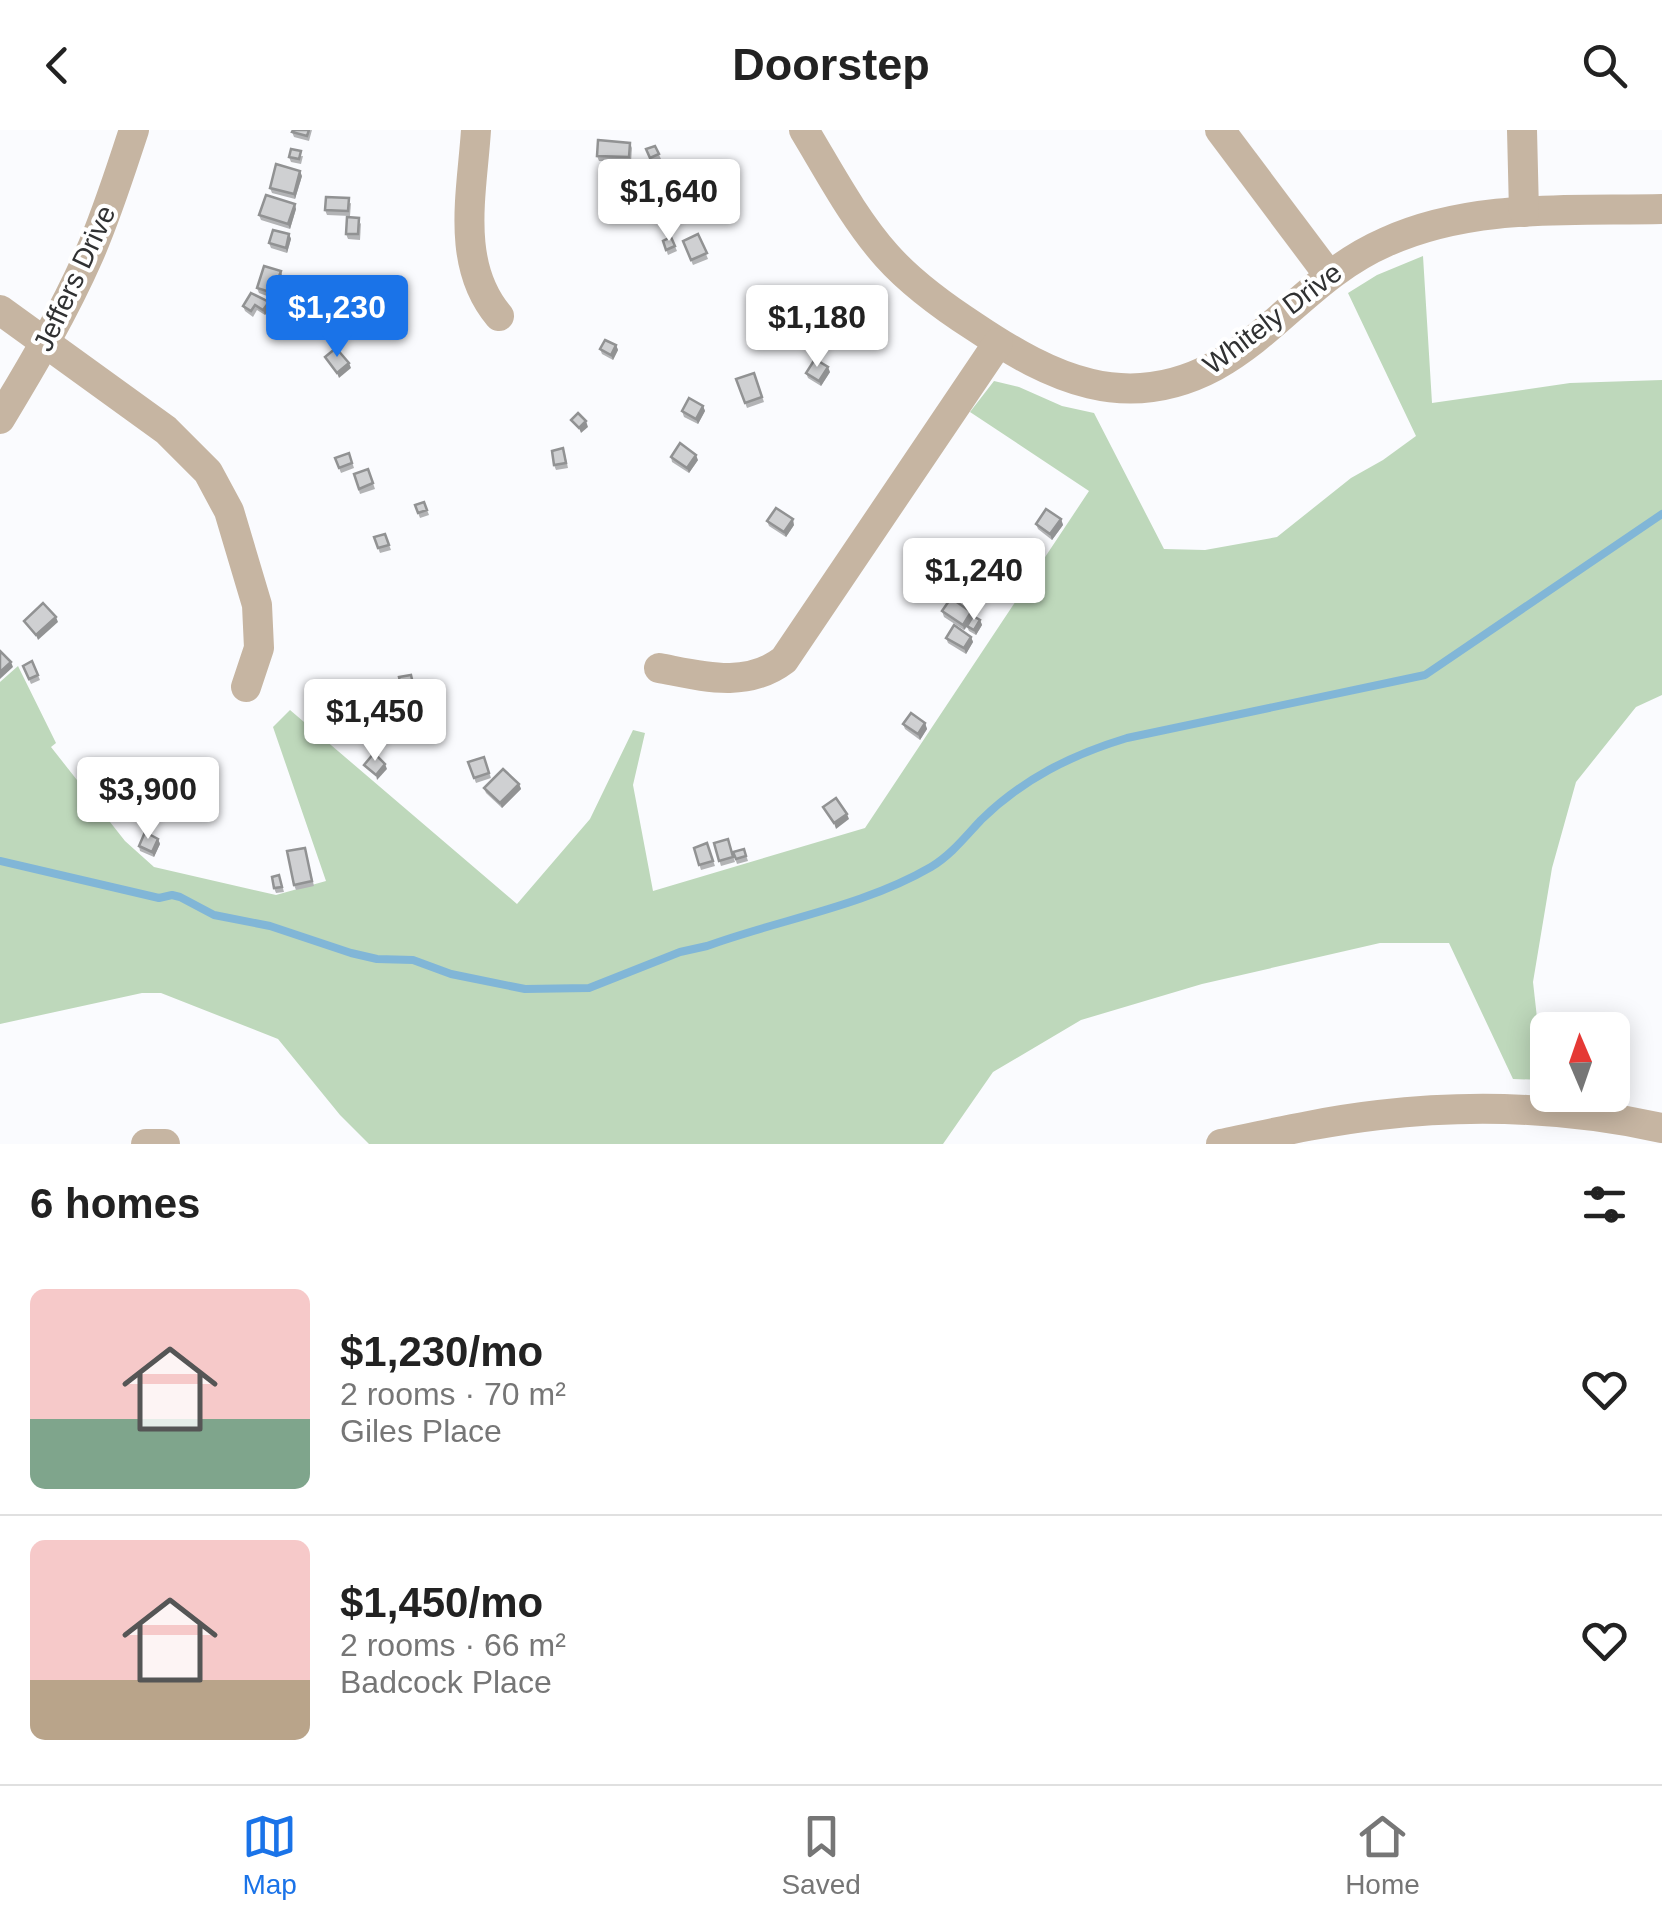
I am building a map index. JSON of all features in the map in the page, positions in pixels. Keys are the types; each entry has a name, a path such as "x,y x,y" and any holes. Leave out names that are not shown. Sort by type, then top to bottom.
{"street":[{"name":"Jeffers Drive","path":"0,419 46,342 95,242 134,130"},
{"path":"476,130 470,253 477,281 499,316"},
{"name":"Whitely Drive","path":"804,130 859,220 889,258 926,292 1036,366 1070,380 1110,388 1154,386 1196,374 1231,355 1328,274 1366,251 1420,230 1465,218 1524,212 1662,209"},
{"path":"1220,130 1328,274"},
{"path":"1522,130 1524,212"},
{"path":"0,310 178,440 216,485 233,523 260,621 257,662 246,687"},
{"path":"659,668 736,678 762,674 784,660 998,342"},
{"path":"1220,1144 1348,1119 1449,1110 1542,1111 1662,1128"},
{"path":"146,1144 165,1144"}],"green space":[{"path":"1423,256 1432,403 1570,383 1662,380 1662,695 1636,707 1576,782 1552,868 1533,982 1536,1012 1530,1012 1530,1080 1513,1079 1449,943 1380,943 1202,984 1081,1020 993,1072 943,1144 369,1144 278,1039 161,993 142,993 0,1024 0,682 18,666 56,743 51,747 125,841 154,867 276,895 326,881 273,727 290,710 517,904 590,819 633,730 645,733 633,785 653,891 865,828 1089,491 970,412 994,381 1062,406 1094,413 1164,549 1205,550 1277,537 1351,478 1416,436 1348,293 1377,275"}],"building":[{"path":"293,130 309,130 307,136"},
{"path":"598,140 630,143 629,157 597,156"},
{"path":"655,146 659,154 650,158 646,149"},
{"path":"291,149 301,151 299,159 289,157"},
{"path":"276,164 300,171 294,194 270,188"},
{"path":"266,195 295,204 288,224 259,215"},
{"path":"636,195 650,195 649,216 635,216"},
{"path":"326,197 349,198 348,211 325,210"},
{"path":"347,217 359,218 358,234 346,234"},
{"path":"273,230 289,234 286,248 269,243"},
{"path":"698,234 707,253 691,260 683,241"},
{"path":"671,237 675,246 666,250 663,241"},
{"path":"264,266 281,271 273,293 257,288"},
{"path":"291,278 312,280 311,295 290,293"},
{"path":"251,293 269,302 263,310 255,305 251,311 243,306"},
{"path":"605,340 616,345 611,355 600,349"},
{"path":"336,348 349,363 337,373 325,357"},
{"path":"815,359 828,367 819,381 806,373"},
{"path":"754,373 762,397 745,403 736,379"},
{"path":"689,398 703,406 696,419 682,411"},
{"path":"578,413 586,421 579,428 571,420"},
{"path":"680,443 696,455 687,468 671,457"},
{"path":"563,448 566,463 554,465 552,451"},
{"path":"349,453 352,463 339,468 335,458"},
{"path":"368,469 373,483 359,489 354,474"},
{"path":"424,502 427,510 418,513 415,505"},
{"path":"776,508 793,519 784,532 767,521"},
{"path":"1046,509 1061,519 1050,534 1036,524"},
{"path":"385,534 389,545 378,548 374,537"},
{"path":"982,551 993,556 988,565 977,559"},
{"path":"951,598 971,612 963,625 942,611"},
{"path":"43,603 56,617 36,635 24,621"},
{"path":"973,616 980,620 974,630 967,626"},
{"path":"954,625 971,637 964,648 946,638"},
{"path":"0,651 11,662 0,672"},
{"path":"32,661 38,675 29,679 23,666"},
{"path":"411,675 414,688 402,691 399,677"},
{"path":"911,713 925,723 918,734 903,724"},
{"path":"374,753 385,764 376,775 364,765"},
{"path":"484,757 489,773 474,778 468,762"},
{"path":"503,769 519,784 500,803 484,788"},
{"path":"836,798 847,814 834,823 823,807"},
{"path":"145,832 158,839 152,852 139,846"},
{"path":"728,839 733,857 719,861 714,843"},
{"path":"707,843 713,861 699,865 694,848"},
{"path":"305,848 312,881 294,885 287,851"},
{"path":"744,849 746,856 736,859 733,852"},
{"path":"279,875 282,887 274,888 272,877"}],"waterway":[{"path":"0,861 159,898 180,897 214,915 270,926 377,959 413,960 451,974 525,989 589,988 680,952 849,902 905,881 945,857 997,805 1031,781 1106,745 1425,675 1662,514"}]}
